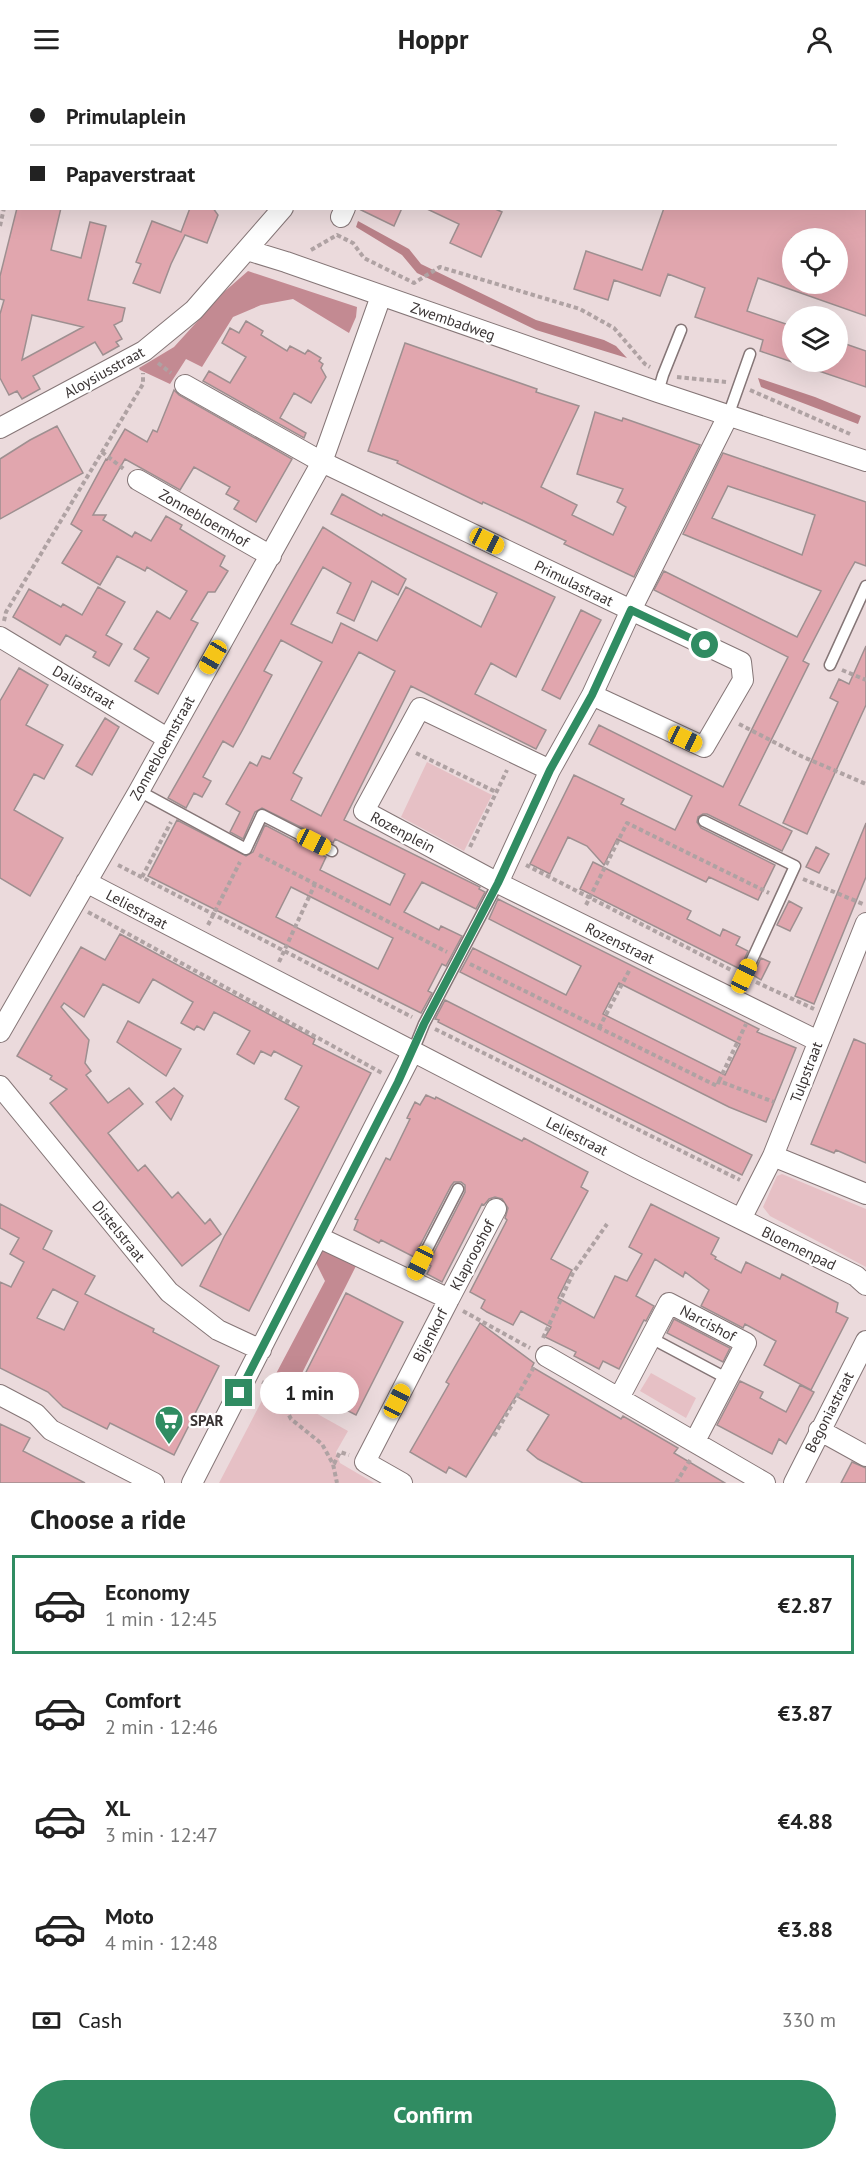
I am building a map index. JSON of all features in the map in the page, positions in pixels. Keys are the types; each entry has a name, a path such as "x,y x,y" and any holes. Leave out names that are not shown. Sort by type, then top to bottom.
{"street":[{"name":"Aloysiusstraat","path":"0,428 144,351 194,310 281,210"},
{"name":"Zwembadweg","path":"247,250 381,296 660,384 728,416 866,461"},
{"name":"Zonnebloemstraat","path":"0,1032 139,791 322,462 381,296"},
{"path":"185,385 322,462"},
{"name":"Primulastraat","path":"322,462 631,610 728,416"},
{"name":"Zonnebloemhof","path":"138,480 271,556"},
{"path":"498,883 550,770 592,695 631,610 741,662 743,680 704,747 592,695"},
{"name":"Daliastraat","path":"0,636 167,738"},
{"name":"Rozenplein","path":"498,883 364,811 420,708 550,770"},
{"name":"Leliestraat","path":"86,882 741,1220"},
{"name":"Rozenstraat","path":"498,883 818,1041"},
{"name":"Tulpstraat","path":"741,1220 773,1156 828,1016 862,945 866,923"},
{"path":"192,1483 413,1052"},
{"name":"Distelstraat","path":"0,1086 169,1292 218,1330 261,1350"},
{"path":"773,1156 866,1194"},
{"name":"Klaprooshof","path":"318,1237 449,1299 496,1209"},
{"name":"Bloemenpad","path":"741,1220 861,1280"},
{"name":"Bijenkorf","path":"402,1483 365,1462 449,1299"},
{"name":"Narcishof","path":"619,1398 669,1303 746,1343 698,1443"},
{"name":"Begoniastraat","path":"794,1483 866,1341"},
{"path":"542,1354 765,1483"},
{"path":"0,1395 36,1414 51,1430 154,1483"},
{"path":"819,1430 866,1456"}],"lane":[{"path":"660,384 681,330"},
{"path":"728,416 750,354"},
{"path":"830,665 866,586"},
{"path":"139,791 246,849 262,816 332,851"},
{"path":"704,821 795,866 734,999"},
{"path":"413,1052 424,1024 498,883"},
{"path":"410,1282 458,1189"},
{"path":"651,1338 728,1379"}],"path":[{"path":"0,226 4,210"},
{"path":"286,262 309,252 337,235 353,243 364,258 414,283 440,267 580,309 614,328 660,384 740,384 859,437"},
{"path":"144,351 185,385"},
{"path":"0,636 6,612 143,384 144,351"},
{"path":"102,452 138,480"},
{"path":"830,665 866,680"},
{"path":"724,716 801,756 866,784"},
{"path":"400,745 496,792"},
{"path":"462,864 514,753"},
{"path":"142,877 176,812"},
{"path":"577,922 627,823 780,899"},
{"path":"199,941 246,849 717,1086 753,1010"},
{"path":"510,857 828,1016"},
{"path":"791,874 866,906"},
{"path":"270,978 315,884"},
{"path":"74,904 398,1082"},
{"path":"599,1028 638,952"},
{"path":"719,1081 792,1108"},
{"path":"494,1436 542,1354 573,1273 607,1224"},
{"path":"449,1299 470,1316 542,1354"},
{"path":"248,1375 275,1388 291,1419 322,1444 333,1464 337,1483"},
{"path":"676,1483 698,1443"}],"shaded area":[{"path":"358,221 409,249 421,264 536,320 604,340 616,346 627,358 536,330 417,273 402,255 356,227"},
{"path":"248,271 357,307 356,317 349,333 293,299 261,305 233,317 202,367 186,359 170,384 140,370 139,368 174,347 224,292"},
{"path":"758,378 815,397 861,416 858,424 761,387"},
{"path":"427,762 492,795 464,851 401,817"},
{"path":"782,1174 866,1209 866,1267 770,1216 763,1207 777,1176"},
{"path":"326,1244 358,1262 289,1399 269,1387 325,1281 315,1261"},
{"path":"651,1373 696,1398 686,1418 640,1391"},
{"path":"269,1387 348,1431 336,1452 340,1463 374,1483 219,1483"}],"building":[{"path":"16,210 61,210 51,250 81,258 90,222 106,226 88,300 125,308 122,321 114,325 122,339 116,342 119,346 103,355 95,342 33,376 40,389 22,399 17,391 9,395 0,378 0,314 4,300 0,299 0,276","holes":["32,315 83,327 22,360"]},
{"path":"189,210 214,210 218,215 207,243 185,235 160,293 133,283 141,264 136,262 152,221 181,232"},
{"path":"361,210 401,210 394,226"},
{"path":"429,210 498,210 502,212 481,257 450,243 459,224"},
{"path":"663,210 866,210 866,316 848,310 848,306 838,306 803,294 848,294 848,228 782,228 782,286 758,278 747,311 782,323 782,359 760,351 763,340 695,317 705,288 668,274 660,296 614,280 608,300 574,289 586,251 642,270"},
{"path":"246,321 263,331 261,335 287,351 290,346 305,354 308,350 321,358 319,361 323,364 321,368 326,377 311,403 294,393 280,418 306,433 304,438 203,381 209,371 230,383 246,357 222,343 230,328 239,333"},
{"path":"405,343 579,406 541,487 577,505 572,515 613,535 626,507 617,502 623,489 577,474 595,412 622,421 623,418 700,445 634,577 564,544 566,541 483,502 482,504 397,463 398,461 368,451"},
{"path":"848,345 866,351 866,387 822,372 848,372"},
{"path":"174,390 292,459 256,522 234,509 239,501 226,494 230,487 194,467 180,490 125,459 93,515 106,515 103,520 132,537 135,532 151,541 166,516 182,525 180,529 225,556 220,566 228,571 215,592 208,592 191,620 198,623 158,694 135,681 149,658 134,649 157,611 170,619 187,591 147,567 145,571 117,556 100,585 62,563 82,531 71,524 125,429 147,442 153,430 157,432"},
{"path":"57,426 83,473 0,519 0,459"},
{"path":"723,453 866,502 866,566 855,562 847,576 803,661 809,664 739,805 792,831 782,851 707,814 698,817 697,822 701,828 775,865 758,900 709,877 706,882 617,839 604,865 587,846 568,837 550,874 530,864 574,775 624,799 621,804 675,830 692,796 589,744 599,725 723,787 788,657 654,590 664,571 797,637 821,591 683,534","holes":["728,486 815,515 802,555 712,518"]},
{"path":"342,494 382,516 383,514 555,597 516,677 491,663 475,694 546,730 536,749 411,686 344,820 480,887 479,889 485,892 476,909 422,882 404,912 439,930 441,926 462,936 446,966 442,964 428,991 432,993 421,1013 148,876 177,820 246,856 253,852 265,825 326,857 320,870 390,905 405,874 335,839 333,843 262,808 255,812 243,839 230,832 240,812 226,804 250,762 257,766 262,756 270,759 322,662 281,640 264,671 272,675 233,747 223,741 203,777 211,781 202,797 194,793 186,808 168,798 323,527 406,579 398,595 372,581 354,621 337,613 351,583 323,567 291,624 332,643 341,623 377,641 406,587 481,627 497,593 331,514","holes":["359,652 395,671 321,816 291,800 302,778 293,773","291,887 393,938 378,969 276,917"]},
{"path":"98,587 125,602 106,635 122,644 109,666 93,657 96,652 66,635 60,645 13,617 29,589 61,607 63,604 82,615"},
{"path":"581,610 601,620 560,699 542,690"},
{"path":"866,646 866,705 807,834 783,823 838,702 830,698 839,679 849,684"},
{"path":"19,668 48,685 26,725 63,745 44,779 34,774 14,810 63,838 30,896 0,878 0,701"},
{"path":"105,718 119,727 92,775 76,766"},
{"path":"866,823 866,877 814,1004 795,996"},
{"path":"816,847 829,854 819,873 806,867"},
{"path":"593,862 691,911 687,919 720,936 723,929 740,937 736,945 748,951 740,969 580,889"},
{"path":"498,899 759,1029 757,1032 796,1048 766,1122 729,1107 460,972 473,948 566,995 581,966 489,919","holes":["619,983 740,1044 725,1075 603,1014"]},
{"path":"789,901 802,908 790,931 777,925"},
{"path":"120,934 315,1039 313,1044 371,1073 249,1311 200,1286 224,1237 299,1107 285,1099 302,1066 274,1051 271,1056 261,1051 254,1064 237,1054 250,1031 214,1012 204,1030 197,1026 194,1030 181,1023 193,1002 153,979 139,1003 103,984 84,1017 64,1003 61,1007 89,1040 85,1063 91,1071 86,1075 108,1103 129,1088 143,1104 108,1133 138,1171 145,1165 172,1198 178,1192 205,1224 210,1219 221,1234 182,1266 50,1103 67,1089 50,1079 52,1076 17,1056 81,947 105,960"},
{"path":"761,958 770,962 761,980 753,975"},
{"path":"445,1000 752,1155 742,1175 438,1022 439,1020 435,1019"},
{"path":"128,1021 181,1049 166,1076 117,1042"},
{"path":"854,1039 866,1044 866,1163 836,1150 834,1153 811,1144"},
{"path":"174,1088 183,1096 171,1120 156,1102"},
{"path":"426,1095 435,1099 436,1097 522,1141 524,1138 588,1172 581,1187 588,1191 551,1259 572,1270 558,1298 594,1318 615,1276 627,1281 642,1254 629,1247 651,1204 719,1238 711,1254 716,1257 715,1259 741,1273 746,1262 780,1279 782,1274 838,1303 836,1312 848,1318 811,1390 764,1365 776,1341 745,1324 743,1328 701,1306 709,1290 685,1272 683,1277 655,1259 636,1296 654,1306 646,1321 644,1320 619,1369 603,1361 599,1369 574,1356 576,1352 545,1337 551,1327 521,1311 513,1325 487,1312 481,1308 485,1300 470,1292 507,1220 505,1218 508,1208 502,1199 495,1197 489,1199 484,1205 482,1204 442,1282 427,1274 431,1266 428,1264 465,1192 465,1185 461,1182 454,1182 451,1186 414,1257 381,1240 379,1243 354,1230 358,1220 355,1219 386,1158 390,1160 410,1119 407,1118 415,1102 420,1105"},
{"path":"0,1204 52,1231 43,1249 95,1276 85,1294 154,1329 153,1332 219,1366 174,1455 110,1423 107,1429 63,1407 48,1392 0,1368 0,1282 11,1287 24,1262 10,1254 19,1238 0,1228","holes":["53,1289 78,1302 64,1330 37,1318"]},
{"path":"346,1293 403,1322 356,1415 299,1386"},
{"path":"674,1319 730,1348 723,1362 667,1333"},
{"path":"480,1323 534,1363 532,1367 621,1419 623,1416 678,1448 674,1453 725,1483 583,1483 538,1459 527,1450 549,1415 516,1396 466,1477 449,1467 446,1473 410,1452 449,1384 446,1382"},
{"path":"740,1381 763,1392 760,1398 786,1412 800,1385 814,1392 786,1444 779,1439 772,1454 717,1425"},
{"path":"0,1424 30,1438 23,1451 85,1483 0,1483"},
{"path":"852,1462 866,1468 866,1483 841,1483"}],"place":[{"name":"SPAR","path":"169,1446"}],"route":[{"path":"239,1393 398,1082 424,1024 498,883 550,770 592,695 631,610 705,645"}]}
